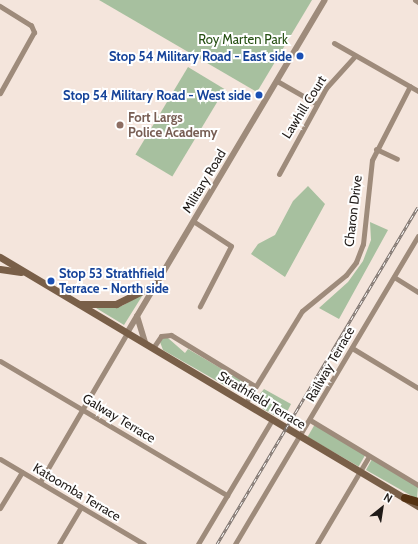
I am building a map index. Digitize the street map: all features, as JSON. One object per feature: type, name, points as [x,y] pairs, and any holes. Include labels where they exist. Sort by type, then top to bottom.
[{"type":"highway","points":[[405,498],[418,502]]},
{"type":"main road","name":"Strathfield Terrace","points":[[0,258],[418,506]]},
{"type":"main road","points":[[0,270],[25,272]]},
{"type":"main road","points":[[77,304],[116,304],[156,284]]},
{"type":"street","name":"Military Road","points":[[127,333],[325,0]]},
{"type":"street","points":[[414,0],[418,2]]},
{"type":"street","points":[[0,6],[31,25],[34,32],[0,93]]},
{"type":"street","points":[[334,43],[418,91]]},
{"type":"street","name":"Lawhill Court","points":[[279,174],[317,104],[355,56]]},
{"type":"street","points":[[278,81],[317,104]]},
{"type":"street","name":"Charon Drive","points":[[245,404],[302,311],[346,276],[358,258],[363,244],[369,170],[376,149],[410,86]]},
{"type":"street","points":[[376,149],[397,159]]},
{"type":"street","points":[[193,221],[232,246],[200,306]]},
{"type":"street","name":"Railway Terrace","points":[[235,544],[418,236]]},
{"type":"street","points":[[394,277],[418,292]]},
{"type":"street","points":[[136,316],[145,344]]},
{"type":"street","points":[[40,482],[127,333]]},
{"type":"street","name":"Strathfield Terrace","points":[[152,348],[161,336],[171,336],[255,386]]},
{"type":"street","points":[[352,348],[418,388]]},
{"type":"street","name":"Galway Terrace","points":[[0,361],[227,495]]},
{"type":"street","points":[[198,544],[272,420]]},
{"type":"street","name":"Strathfield Terrace","points":[[310,420],[418,485]]},
{"type":"street","points":[[317,544],[369,456]]},
{"type":"street","name":"Katoomba Terrace","points":[[0,459],[144,544]]},
{"type":"street","points":[[0,508],[22,472]]},
{"type":"street","points":[[59,544],[81,507]]},
{"type":"green space","name":"Roy Marten Park","points":[[99,0],[312,0],[257,92]]},
{"type":"green space","points":[[188,67],[225,89],[172,177],[135,154]]},
{"type":"green space","points":[[308,186],[325,204],[285,277],[251,254],[258,244],[275,235],[293,201]]},
{"type":"green space","points":[[370,222],[388,230],[339,319],[319,308],[348,282],[363,261],[371,240]]},
{"type":"green space","points":[[144,293],[124,325],[96,308],[122,306]]},
{"type":"green space","points":[[163,338],[168,338],[185,353],[188,349],[222,369],[220,373],[228,378],[231,374],[248,384],[248,392],[238,393],[163,350],[160,342]]},
{"type":"green space","points":[[264,389],[291,404],[283,420],[263,409],[259,395]]},
{"type":"green space","points":[[315,424],[366,454],[359,466],[308,437]]},
{"type":"green space","points":[[372,459],[418,486],[417,499],[366,470]]},
{"type":"railway","points":[[217,544],[418,207]]},
{"type":"place","name":"Stop 54 Military Road - East side","points":[[300,56]]},
{"type":"place","name":"Stop 54 Military Road - West side","points":[[259,95]]},
{"type":"place","name":"Fort Largs Police Academy","points":[[120,125]]},
{"type":"place","name":"Stop 53 Strathfield Terrace - North side","points":[[51,281]]}]
